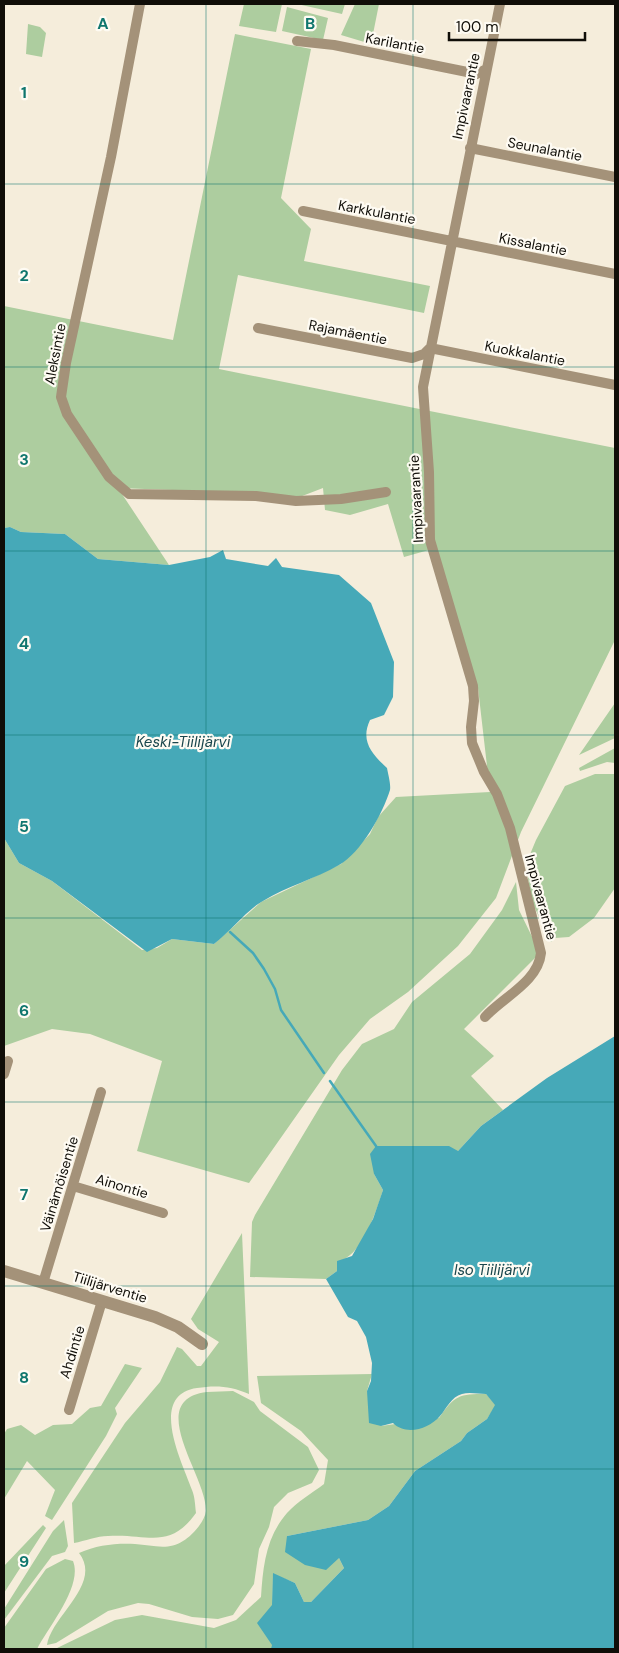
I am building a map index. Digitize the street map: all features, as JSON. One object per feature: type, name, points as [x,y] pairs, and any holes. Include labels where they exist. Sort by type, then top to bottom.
[{"type":"street","name":"Aleksintie","points":[[140,4],[109,165],[66,363],[61,397],[67,414],[108,477],[129,494],[256,496],[296,501],[341,499],[386,492]]},
{"type":"street","name":"Impivaarantie","points":[[485,1017],[533,974],[540,962],[541,953],[510,828],[497,794],[484,772],[472,743],[473,686],[430,540],[429,472],[423,387],[448,241],[470,148],[500,4]]},
{"type":"street","name":"Karilantie","points":[[297,41],[334,45],[478,74],[486,69]]},
{"type":"street","name":"Seunalantie","points":[[470,148],[615,178]]},
{"type":"street","name":"Karkkulantie","points":[[303,211],[448,241]]},
{"type":"street","name":"Kissalantie","points":[[448,241],[615,274]]},
{"type":"street","name":"Rajamäentie","points":[[258,328],[412,358],[424,354],[430,348]]},
{"type":"street","name":"Kuokkalantie","points":[[430,348],[615,385]]},
{"type":"street","points":[[4,1074],[8,1061]]},
{"type":"street","name":"Väinämöisentie","points":[[43,1283],[101,1092]]},
{"type":"street","name":"Ainontie","points":[[73,1186],[163,1213]]},
{"type":"street","name":"Tiilijärventie","points":[[4,1271],[172,1324],[202,1344]]},
{"type":"street","name":"Ahdintie","points":[[69,1410],[102,1301]]},
{"type":"green space","points":[[244,4],[282,4],[276,32],[239,26]]},
{"type":"green space","points":[[297,4],[345,4],[342,14]]},
{"type":"green space","points":[[355,4],[379,4],[371,44],[341,35]]},
{"type":"green space","points":[[287,7],[328,18],[323,40],[282,31]]},
{"type":"green space","points":[[28,24],[40,27],[46,33],[42,57],[26,54]]},
{"type":"green space","points":[[235,34],[311,49],[281,198],[311,229],[304,261],[430,286],[424,313],[238,275],[219,369],[615,448],[615,640],[521,832],[496,898],[458,946],[408,992],[370,1019],[339,1055],[249,1183],[137,1151],[162,1061],[90,1034],[52,1029],[4,1046],[4,838],[19,863],[52,881],[142,950],[157,948],[172,939],[214,944],[261,902],[341,864],[370,834],[378,817],[396,797],[490,792],[478,688],[436,548],[404,557],[388,504],[350,515],[325,510],[323,488],[297,498],[254,493],[118,488],[169,565],[98,559],[65,534],[21,532],[10,527],[4,528],[4,306],[173,340]]},
{"type":"green space","points":[[615,703],[615,738],[579,755]]},
{"type":"green space","points":[[615,748],[615,763],[607,762],[580,771],[579,768]]},
{"type":"green space","points":[[595,774],[615,774],[615,888],[594,918],[569,937],[555,938],[551,942],[531,900],[526,864],[536,840],[565,786]]},
{"type":"green space","points":[[516,882],[519,910],[540,953],[464,1029],[494,1056],[471,1076],[503,1110],[481,1126],[458,1151],[374,1174],[383,1190],[368,1230],[350,1256],[342,1260],[337,1271],[326,1279],[250,1277],[252,1222],[255,1215],[342,1070],[362,1044],[394,1029],[412,1002],[470,954],[502,910]]},
{"type":"green space","points":[[242,1233],[249,1394],[223,1387],[197,1388],[182,1393],[174,1403],[171,1416],[176,1448],[193,1493],[196,1513],[186,1525],[167,1536],[156,1538],[104,1536],[74,1543],[72,1503],[125,1423],[160,1382],[177,1347],[182,1349],[197,1366],[201,1366],[219,1342],[198,1329],[191,1319]]},
{"type":"green space","points":[[125,1364],[142,1368],[115,1408],[117,1414],[106,1436],[52,1520],[45,1516],[55,1490],[27,1461],[4,1499],[4,1434],[7,1429],[21,1425],[35,1435],[53,1425],[72,1424],[90,1408],[101,1406]]},
{"type":"green space","points":[[372,1374],[367,1391],[381,1426],[439,1418],[454,1400],[463,1396],[486,1394],[496,1405],[487,1419],[467,1433],[461,1441],[415,1471],[389,1506],[368,1520],[287,1536],[339,1558],[344,1568],[311,1602],[304,1602],[295,1583],[273,1574],[272,1649],[55,1649],[115,1620],[142,1615],[214,1628],[236,1620],[261,1597],[267,1552],[274,1532],[291,1509],[324,1484],[328,1460],[301,1431],[261,1403],[257,1376]]},
{"type":"green space","points":[[233,1391],[254,1402],[260,1411],[308,1447],[319,1470],[312,1483],[288,1493],[274,1507],[269,1527],[259,1549],[254,1584],[233,1615],[218,1619],[192,1617],[149,1604],[138,1603],[108,1611],[56,1643],[47,1645],[57,1623],[74,1600],[85,1576],[85,1565],[79,1553],[100,1546],[114,1544],[172,1546],[187,1539],[201,1524],[206,1511],[204,1496],[183,1441],[179,1424],[180,1409],[189,1398],[207,1392]]},
{"type":"green space","points":[[64,1520],[68,1546],[65,1552],[52,1556],[4,1620],[4,1609],[53,1531]]},
{"type":"green space","points":[[43,1525],[46,1528],[4,1593],[4,1566]]},
{"type":"green space","points":[[65,1559],[73,1561],[75,1571],[73,1582],[63,1606],[37,1649],[4,1649],[4,1628],[46,1569]]},
{"type":"water","name":"Keski-Tiilijärvi","points":[[10,527],[21,532],[65,534],[98,559],[169,565],[210,557],[223,550],[226,559],[268,566],[276,558],[282,567],[339,575],[371,603],[394,662],[393,697],[384,715],[370,720],[366,734],[372,752],[387,768],[390,790],[377,821],[355,851],[339,865],[282,891],[257,905],[214,944],[172,939],[147,952],[52,881],[19,863],[4,838],[4,528]]},
{"type":"water","name":"Iso Tiilijärvi","points":[[615,1036],[615,1649],[271,1649],[272,1645],[257,1623],[272,1605],[273,1573],[295,1583],[304,1602],[311,1602],[344,1568],[339,1558],[326,1570],[305,1565],[285,1552],[287,1536],[368,1520],[389,1506],[415,1471],[461,1441],[467,1433],[487,1419],[495,1405],[486,1394],[465,1393],[458,1395],[435,1421],[424,1427],[411,1430],[398,1427],[393,1423],[381,1426],[369,1423],[367,1391],[371,1381],[372,1363],[366,1337],[357,1321],[348,1317],[326,1279],[337,1271],[337,1261],[352,1256],[373,1219],[383,1190],[374,1174],[370,1154],[376,1146],[449,1146],[458,1151],[481,1126],[547,1078]]},
{"type":"waterway","points":[[230,932],[253,953],[264,969],[275,989],[281,1010],[324,1073]]},
{"type":"waterway","points":[[330,1081],[376,1146]]}]
